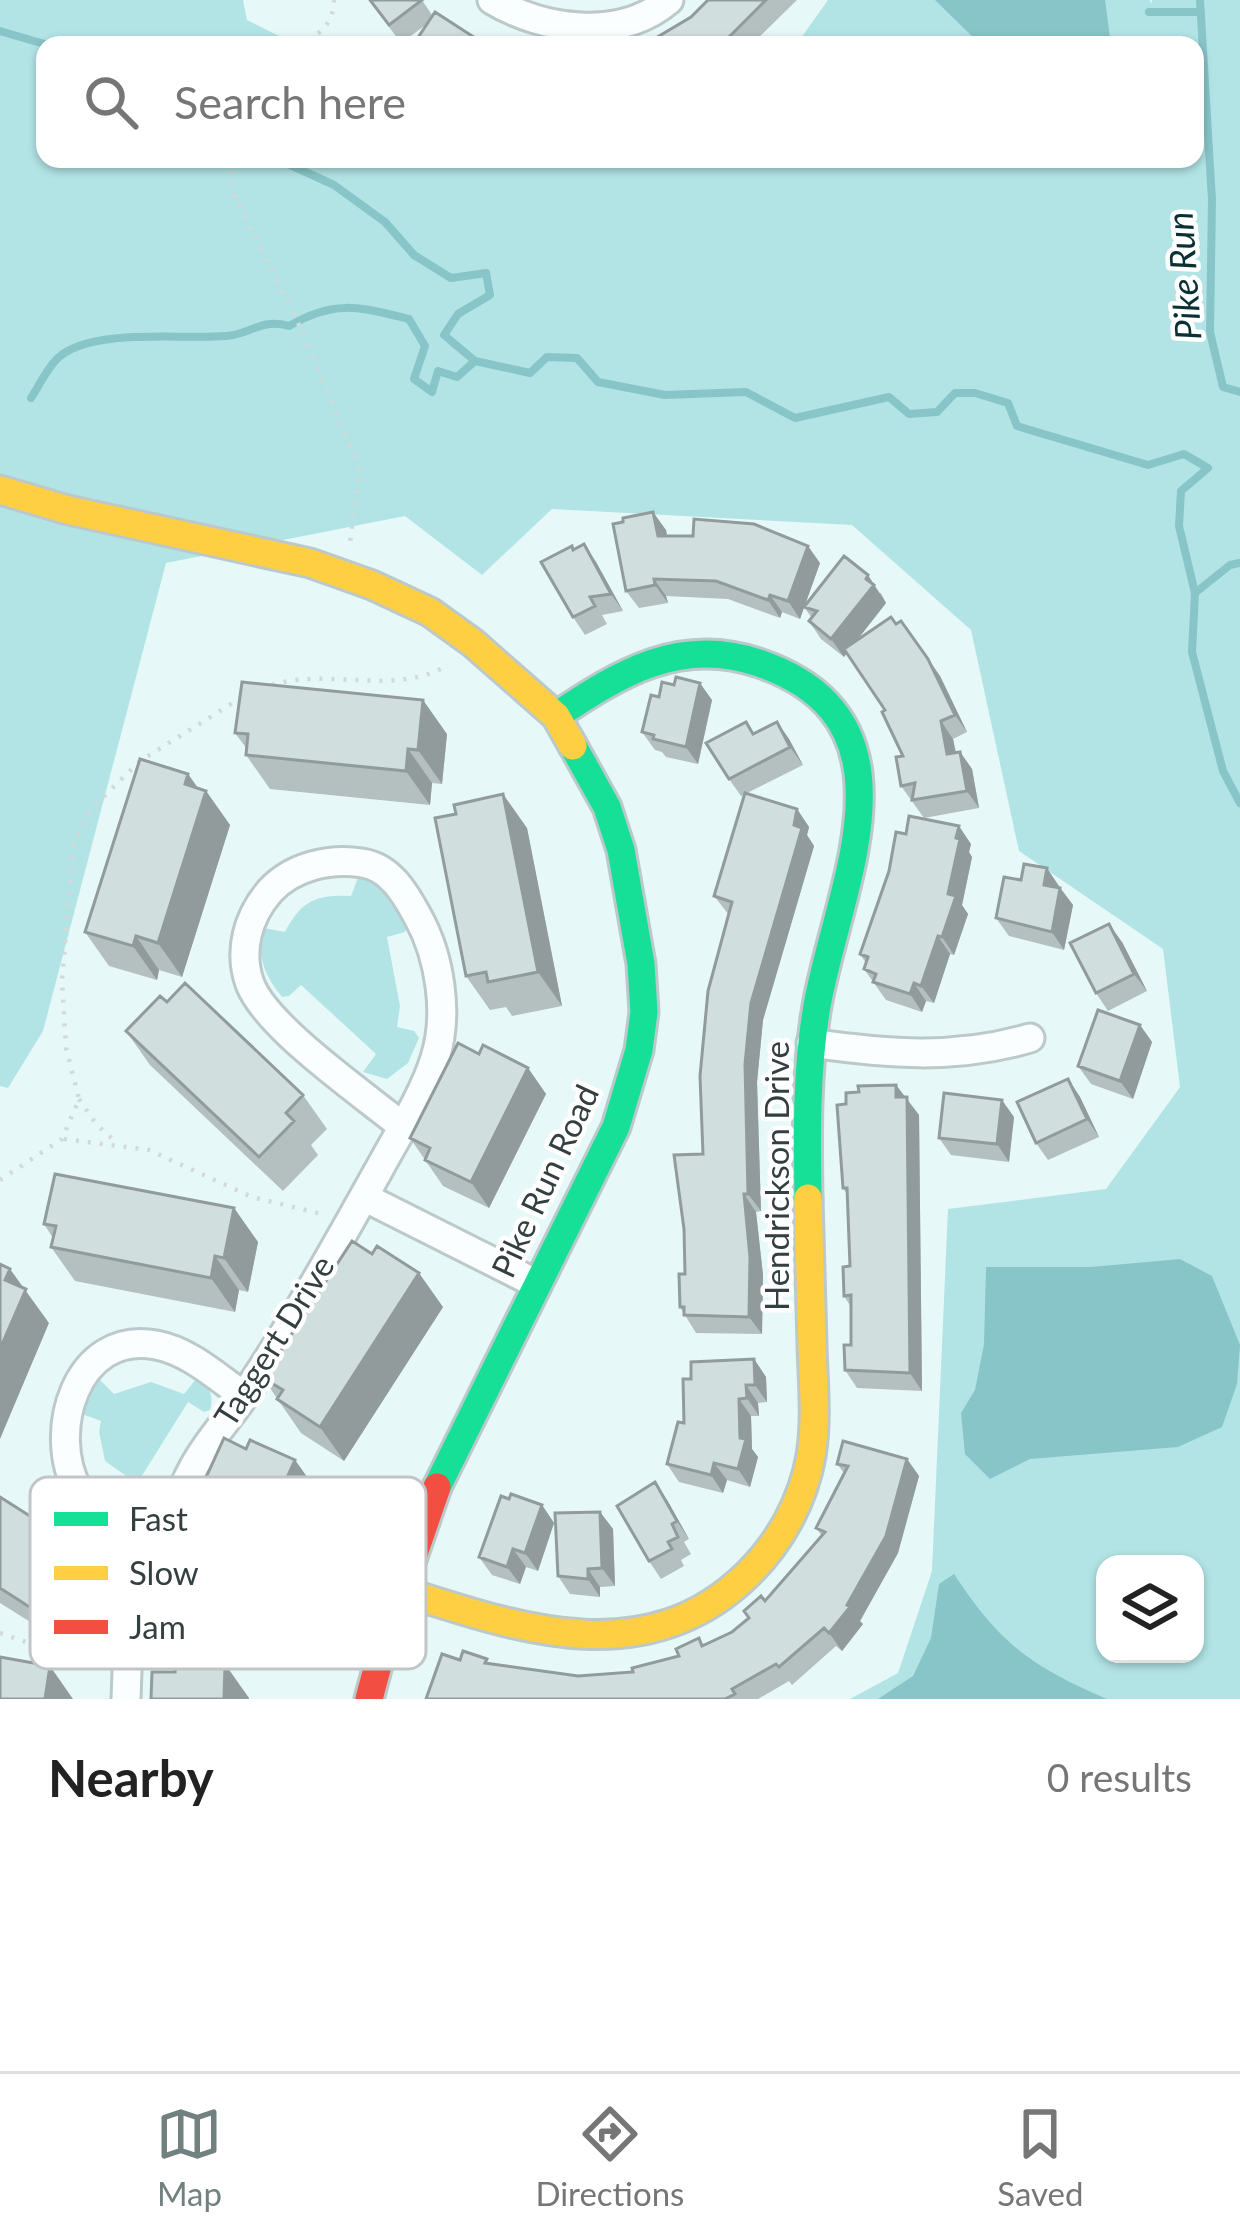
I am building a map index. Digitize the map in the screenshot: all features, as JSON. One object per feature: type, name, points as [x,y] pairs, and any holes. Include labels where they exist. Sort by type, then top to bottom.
[{"type":"street","points":[[491,0],[548,25],[590,28],[628,20],[669,0]]},
{"type":"street","name":"Pike Run Road","points":[[0,490],[68,510],[310,562],[430,612],[556,716],[607,807],[620,850],[641,964],[644,1012],[639,1050],[616,1127],[426,1518]]},
{"type":"street","name":"Hendrickson Drive","points":[[426,1599],[503,1624],[568,1636],[599,1637],[680,1625],[723,1601],[785,1530],[806,1486],[814,1435],[808,1124],[811,1042],[820,987],[858,855],[861,773],[844,728],[815,693],[758,661],[711,652],[651,657],[556,716]]},
{"type":"street","name":"Taggert Drive","points":[[188,1477],[244,1396],[364,1197],[402,1126],[435,1059],[442,992],[422,924],[404,891],[377,865],[341,860],[303,868],[258,904],[244,942],[250,984],[274,1019],[402,1126]]},
{"type":"street","points":[[811,1042],[893,1055],[952,1055],[1030,1037]]},
{"type":"street","points":[[364,1197],[537,1284]]},
{"type":"street","points":[[75,1477],[65,1432],[70,1398],[96,1359],[123,1347],[157,1345],[187,1356],[244,1396]]},
{"type":"street","name":"Taggert Drive","points":[[126,1699],[128,1669]]},
{"type":"street","name":"Pike Run Road","points":[[369,1699],[378,1669]]},
{"type":"path","points":[[314,36],[326,30],[334,0]]},
{"type":"path","points":[[233,168],[232,189],[305,337],[360,470],[350,542]]},
{"type":"path","points":[[269,686],[310,677],[417,680],[462,657]]},
{"type":"path","points":[[118,1144],[79,1099],[65,1048],[62,980],[74,842],[91,809],[140,761],[251,692]]},
{"type":"path","points":[[0,1180],[62,1139],[79,1099]]},
{"type":"path","points":[[62,1139],[149,1150],[252,1197],[333,1217]]},
{"type":"path","points":[[0,1633],[30,1643]]},
{"type":"shaded area","points":[[0,0],[243,0],[247,20],[279,36],[36,36],[36,168],[1204,168],[1204,36],[802,36],[828,0],[1150,0],[1151,4],[1152,0],[1240,0],[1240,1699],[850,1699],[898,1673],[932,1571],[948,1209],[1106,1189],[1180,1087],[1163,949],[1019,851],[971,630],[852,525],[552,509],[482,575],[405,516],[166,563],[43,1031],[8,1088],[0,1086]]},
{"type":"shaded area","points":[[935,0],[1105,0],[1110,36],[972,36]]},
{"type":"shaded area","points":[[359,875],[389,893],[407,923],[405,932],[387,937],[400,1006],[397,1027],[414,1031],[419,1038],[408,1063],[387,1079],[363,1072],[376,1054],[301,985],[282,997],[261,956],[264,928],[285,932],[311,902],[351,896]]},
{"type":"shaded area","points":[[1180,1259],[1212,1276],[1240,1345],[1237,1384],[1222,1427],[1178,1447],[1030,1459],[990,1479],[965,1454],[961,1413],[975,1390],[984,1344],[986,1267],[1091,1267]]},
{"type":"shaded area","points":[[197,1378],[210,1391],[210,1410],[204,1412],[188,1402],[141,1477],[128,1477],[105,1461],[101,1421],[82,1414],[81,1406],[100,1380],[114,1394],[151,1382],[184,1394]]},
{"type":"shaded area","points":[[954,1574],[1019,1650],[1107,1699],[878,1699],[913,1676],[931,1638],[939,1584]]},
{"type":"building","points":[[370,0],[422,0],[389,25]]},
{"type":"building","points":[[708,0],[766,0],[730,36],[659,36],[691,17]]},
{"type":"building","points":[[435,12],[472,36],[419,36]]},
{"type":"building","points":[[653,512],[658,536],[693,536],[694,519],[754,524],[808,546],[788,601],[770,595],[768,600],[716,581],[654,579],[655,585],[626,591],[613,524]]},
{"type":"building","points":[[584,544],[611,594],[590,597],[595,606],[573,617],[541,562]]},
{"type":"building","points":[[844,556],[874,585],[831,639],[809,621],[817,611],[804,607]]},
{"type":"building","points":[[891,617],[896,624],[901,621],[928,659],[955,715],[941,721],[947,754],[960,752],[967,791],[912,800],[915,783],[901,786],[896,757],[903,756],[885,710],[844,649]]},
{"type":"building","points":[[676,677],[700,683],[686,747],[642,732],[651,695],[659,697],[662,682],[674,685]]},
{"type":"building","points":[[242,682],[423,700],[418,750],[408,749],[406,771],[246,755],[248,734],[235,733]]},
{"type":"building","points":[[746,722],[753,734],[777,722],[790,747],[729,779],[706,743]]},
{"type":"building","points":[[140,759],[188,774],[185,784],[206,791],[158,943],[136,936],[133,946],[85,932]]},
{"type":"building","points":[[745,793],[797,809],[794,825],[802,828],[751,1003],[745,1064],[748,1194],[744,1194],[749,1317],[684,1315],[679,1274],[685,1274],[684,1229],[674,1155],[703,1154],[700,1076],[708,991],[732,902],[714,896]]},
{"type":"building","points":[[503,794],[538,972],[488,982],[486,972],[466,976],[435,818],[456,814],[454,805]]},
{"type":"building","points":[[909,816],[959,826],[956,838],[960,839],[948,894],[956,896],[921,986],[914,983],[910,994],[873,982],[876,974],[864,969],[868,957],[860,954],[889,871],[896,832],[906,834]]},
{"type":"building","points":[[1024,864],[1047,868],[1044,885],[1060,888],[1052,932],[996,918],[1004,877],[1021,880]]},
{"type":"building","points":[[1109,924],[1134,974],[1096,993],[1070,943]]},
{"type":"building","points":[[185,983],[303,1095],[286,1113],[294,1121],[259,1157],[126,1031],[160,996],[167,1002]]},
{"type":"building","points":[[1098,1010],[1140,1025],[1120,1081],[1078,1066]]},
{"type":"building","points":[[458,1043],[479,1054],[483,1045],[528,1068],[471,1182],[425,1160],[430,1148],[410,1138]]},
{"type":"building","points":[[1068,1079],[1087,1119],[1036,1143],[1017,1102]]},
{"type":"building","points":[[896,1085],[896,1097],[907,1097],[910,1373],[845,1370],[844,1345],[851,1345],[851,1295],[844,1296],[843,1267],[850,1266],[837,1105],[846,1104],[846,1093],[859,1092],[858,1086]]},
{"type":"building","points":[[944,1093],[1002,1100],[997,1144],[939,1138]]},
{"type":"building","points":[[55,1174],[234,1208],[224,1258],[215,1256],[211,1278],[51,1247],[56,1226],[44,1224]]},
{"type":"building","points":[[352,1241],[372,1254],[377,1246],[419,1273],[320,1427],[277,1399],[283,1390],[263,1378]]},
{"type":"building","points":[[0,1264],[10,1269],[5,1280],[26,1289],[0,1349]]},
{"type":"building","points":[[754,1359],[755,1385],[746,1385],[747,1398],[739,1399],[740,1438],[746,1439],[738,1469],[714,1463],[711,1475],[667,1464],[678,1422],[684,1423],[683,1379],[691,1379],[691,1362]]},
{"type":"building","points":[[224,1438],[246,1449],[250,1440],[295,1460],[287,1477],[206,1477]]},
{"type":"building","points":[[843,1441],[907,1459],[886,1536],[850,1607],[829,1633],[824,1628],[779,1667],[776,1664],[732,1689],[735,1694],[725,1699],[426,1699],[442,1654],[460,1660],[463,1651],[487,1659],[485,1663],[578,1676],[633,1672],[632,1668],[679,1656],[676,1649],[699,1638],[702,1646],[732,1632],[749,1618],[744,1611],[761,1596],[765,1601],[825,1532],[816,1528],[848,1466],[837,1464]]},
{"type":"building","points":[[655,1482],[677,1521],[672,1524],[678,1537],[668,1542],[672,1549],[649,1561],[617,1506]]},
{"type":"building","points":[[511,1494],[542,1505],[525,1553],[513,1549],[507,1567],[479,1557],[501,1496],[509,1499]]},
{"type":"building","points":[[0,1497],[30,1516],[30,1607],[0,1588]]},
{"type":"building","points":[[600,1512],[602,1568],[588,1569],[588,1579],[558,1576],[555,1513]]},
{"type":"building","points":[[0,1657],[30,1662],[30,1669],[50,1669],[45,1699],[0,1699]]},
{"type":"building","points":[[225,1669],[224,1699],[151,1699],[152,1672]]},
{"type":"waterway","name":"Pike Run","points":[[1200,0],[1202,36]]},
{"type":"waterway","points":[[1149,12],[1201,12]]},
{"type":"waterway","points":[[0,31],[36,42]]},
{"type":"waterway","name":"Pike Run","points":[[1204,67],[1212,200],[1210,332],[1223,387],[1240,392]]},
{"type":"waterway","points":[[297,168],[334,185],[385,222],[414,255],[451,278],[486,273],[490,295],[458,314],[444,335],[475,361],[530,373],[547,357],[577,358],[598,382],[665,395],[746,392],[795,418],[889,397],[909,414],[937,412],[955,393],[975,393],[1008,403],[1017,426],[1148,465],[1184,454],[1208,468],[1181,491],[1179,526],[1195,593]]},
{"type":"waterway","points":[[31,398],[58,358],[92,342],[235,335],[264,325],[289,326],[334,309],[362,309],[409,319],[425,346],[414,379],[432,392],[438,371],[457,377],[475,361]]},
{"type":"waterway","name":"Pike Run","points":[[1240,563],[1230,565],[1195,593],[1192,652],[1223,771],[1240,803]]},
{"type":"traffic: fast","points":[[556,716],[628,673],[652,663],[703,654],[759,663],[811,689],[842,724],[857,765],[859,811],[813,1030],[808,1198]]},
{"type":"traffic: fast","points":[[437,1487],[616,1127],[639,1050],[644,1012],[641,964],[621,850],[607,807],[573,746]]},
{"type":"traffic: slow","points":[[0,490],[68,510],[310,563],[372,585],[430,612],[473,643],[556,716],[573,746]]},
{"type":"traffic: slow","points":[[426,1598],[536,1628],[625,1633],[667,1624],[708,1605],[747,1575],[788,1520],[811,1456],[814,1400],[808,1198]]},
{"type":"traffic: jam","points":[[426,1519],[437,1487]]},
{"type":"traffic: jam","points":[[369,1699],[377,1669]]}]
